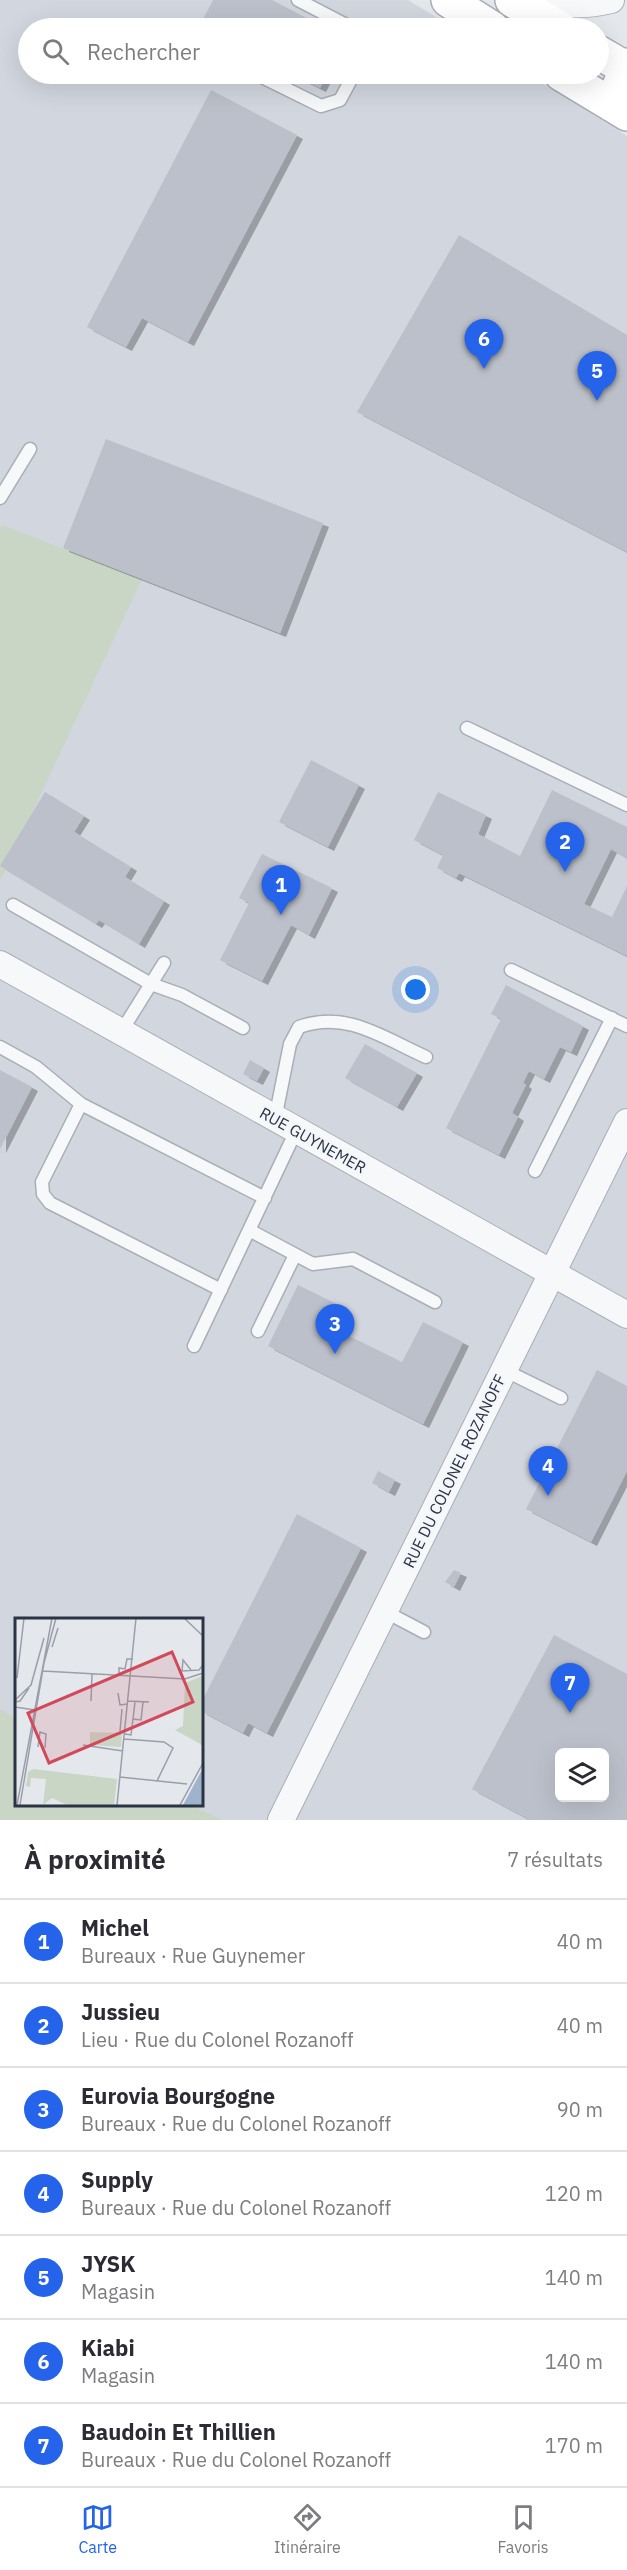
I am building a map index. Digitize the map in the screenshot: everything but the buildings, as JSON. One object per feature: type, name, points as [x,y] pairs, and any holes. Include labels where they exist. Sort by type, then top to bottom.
[{"type":"street","points":[[448,0],[476,18]]},
{"type":"street","points":[[512,0],[543,18]]},
{"type":"street","points":[[528,0],[560,6],[590,5],[610,0]]},
{"type":"street","name":"RUE GUYNEMER","points":[[0,964],[627,1315]]},
{"type":"street","name":"RUE DU COLONEL ROZANOFF","points":[[281,1820],[504,1370],[553,1274],[621,1151],[627,1122]]},
{"type":"lane","points":[[298,0],[333,18]]},
{"type":"lane","points":[[276,84],[321,106],[340,100],[349,84]]},
{"type":"lane","points":[[0,498],[30,449]]},
{"type":"lane","points":[[467,728],[627,805]]},
{"type":"lane","points":[[13,904],[151,984],[182,995],[243,1028]]},
{"type":"lane","points":[[121,1032],[164,963]]},
{"type":"lane","points":[[511,970],[627,1026]]},
{"type":"lane","points":[[536,1171],[612,1018]]},
{"type":"lane","points":[[194,1347],[265,1198],[286,1125],[290,1044],[299,1027],[318,1020],[346,1021],[426,1057]]},
{"type":"lane","points":[[0,1047],[36,1067],[81,1104],[265,1198]]},
{"type":"lane","points":[[81,1104],[42,1182],[43,1194],[50,1203],[221,1290]]},
{"type":"lane","points":[[249,1230],[313,1264],[353,1259],[435,1302]]},
{"type":"lane","points":[[258,1331],[295,1255]]},
{"type":"lane","points":[[504,1370],[561,1398]]},
{"type":"lane","points":[[384,1611],[424,1632]]},
{"type":"shaded area","points":[[0,0],[408,0],[438,18],[18,18],[18,84],[543,84],[627,136],[627,1820],[192,1820],[163,1805],[202,1805],[202,1618],[15,1618],[15,1725],[0,1717]]},
{"type":"green space","points":[[2,525],[142,579],[0,881],[0,528]]},
{"type":"green space","points":[[0,1709],[15,1717],[15,1805],[191,1805],[222,1820],[0,1820]]},
{"type":"place","name":"Kiabi","points":[[484,369]]},
{"type":"place","name":"JYSK","points":[[597,401]]},
{"type":"place","name":"Jussieu","points":[[565,872]]},
{"type":"place","name":"Michel","points":[[281,915]]},
{"type":"place","name":"Eurovia Bourgogne","points":[[335,1354]]},
{"type":"place","name":"Supply","points":[[548,1496]]},
{"type":"place","name":"Baudoin Et Thillien","points":[[570,1713]]}]
